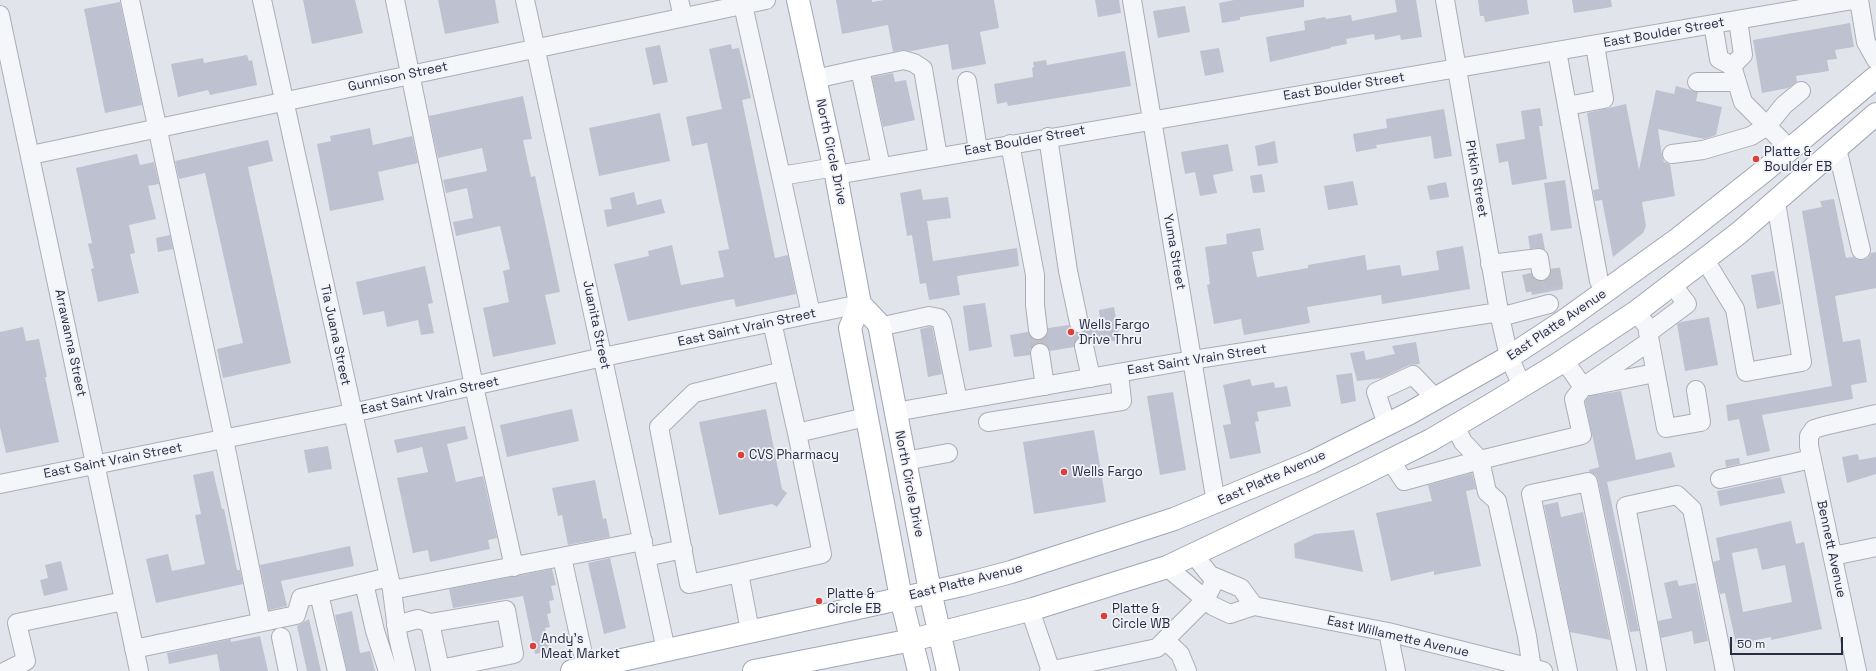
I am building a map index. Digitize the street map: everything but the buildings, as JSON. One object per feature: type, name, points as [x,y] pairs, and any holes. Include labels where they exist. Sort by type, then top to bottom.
[{"type":"main road","name":"North Circle Drive","points":[[798,0],[835,171],[860,304],[879,324],[880,327],[930,591],[941,632],[948,671]]},
{"type":"main road","name":"East Platte Avenue","points":[[579,669],[901,598],[1011,572],[1145,530],[1216,503],[1312,462],[1436,399],[1509,357],[1608,291],[1678,240],[1876,77]]},
{"type":"main road","points":[[764,670],[820,665],[941,632],[1030,610],[1167,567],[1390,460],[1455,426],[1522,386],[1636,312],[1705,260],[1776,202],[1876,114]]},
{"type":"main road","points":[[860,304],[850,328],[901,598],[918,671]]},
{"type":"street","points":[[130,0],[224,439],[260,622]]},
{"type":"street","name":"Tia Juana Street","points":[[262,0],[390,584],[397,631],[406,671]]},
{"type":"street","points":[[395,0],[474,386],[514,567]]},
{"type":"street","name":"Juanita Street","points":[[525,0],[666,650]]},
{"type":"street","name":"Yuma Street","points":[[1132,0],[1216,503]]},
{"type":"street","name":"Pitkin Street","points":[[1445,0],[1499,314],[1509,357],[1522,386]]},
{"type":"street","name":"East Boulder Street","points":[[781,176],[881,167],[1151,119],[1456,69],[1853,0]]},
{"type":"street","points":[[1859,0],[1866,42],[1876,60]]},
{"type":"street","points":[[752,2],[781,176],[811,314]]},
{"type":"street","name":"Gunnison Street","points":[[30,155],[536,48],[681,9],[752,2]]},
{"type":"street","name":"Arrawanna Street","points":[[0,15],[139,671]]},
{"type":"street","points":[[1735,74],[1744,55],[1738,20]]},
{"type":"street","points":[[1713,24],[1719,59],[1735,74],[1743,102],[1789,150]]},
{"type":"street","points":[[1567,106],[1604,99],[1595,45]]},
{"type":"street","points":[[1556,51],[1599,281],[1608,291]]},
{"type":"street","points":[[815,79],[904,60],[914,63],[923,69],[938,156]]},
{"type":"street","points":[[860,69],[881,167]]},
{"type":"street","points":[[1697,82],[1735,74]]},
{"type":"street","points":[[967,81],[978,150]]},
{"type":"street","points":[[1672,154],[1704,150],[1751,136],[1767,126],[1784,105],[1801,91]]},
{"type":"street","points":[[1048,137],[1068,271],[1079,323]]},
{"type":"street","points":[[1010,144],[1035,274],[1035,305],[1038,330]]},
{"type":"street","points":[[1837,148],[1861,250]]},
{"type":"street","points":[[1705,260],[1735,310],[1746,372],[1802,362],[1776,202]]},
{"type":"street","points":[[1490,264],[1539,258],[1541,269]]},
{"type":"street","points":[[1390,460],[1404,481],[1480,460],[1582,435],[1574,399],[1584,387],[1649,337],[1687,304],[1672,284]]},
{"type":"street","name":"East Saint Vrain Street","points":[[895,412],[1192,360],[1499,314],[1547,297],[1564,321]]},
{"type":"street","name":"East Saint Vrain Street","points":[[0,484],[352,413],[603,357],[860,304]]},
{"type":"street","points":[[1636,312],[1647,326],[1666,428],[1701,422],[1696,390]]},
{"type":"street","points":[[880,327],[929,316],[940,318],[958,401]]},
{"type":"street","points":[[772,322],[797,433],[822,554],[689,584],[659,427],[694,393],[783,371]]},
{"type":"street","points":[[1084,346],[1091,378]]},
{"type":"street","points":[[1040,353],[1045,386]]},
{"type":"street","points":[[1564,360],[1584,387]]},
{"type":"street","points":[[988,422],[1122,401],[1119,373]]},
{"type":"street","points":[[1584,387],[1655,373]]},
{"type":"street","points":[[1387,425],[1376,392],[1413,375],[1436,399]]},
{"type":"street","name":"Bennett Avenue","points":[[1857,671],[1812,459],[1809,436],[1814,429],[1876,414]]},
{"type":"street","points":[[797,433],[866,417]]},
{"type":"street","points":[[1455,426],[1463,442],[1480,460],[1487,492],[1497,501],[1527,636],[1531,669]]},
{"type":"street","points":[[905,461],[948,453]]},
{"type":"street","points":[[1720,478],[1812,459]]},
{"type":"street","points":[[1568,671],[1531,494],[1588,482],[1627,671]]},
{"type":"street","points":[[1657,671],[1626,506],[1677,494],[1692,509],[1725,671]]},
{"type":"street","points":[[1833,556],[1876,547]]},
{"type":"street","points":[[134,649],[296,615],[301,598],[364,583],[390,584],[514,567],[562,557],[644,549],[683,549]]},
{"type":"street","points":[[1194,554],[1206,571],[1216,578],[1241,588],[1254,606]]},
{"type":"street","points":[[562,557],[579,669]]},
{"type":"street","name":"East Willamette Avenue","points":[[1167,567],[1213,606],[1230,614],[1254,606],[1388,632],[1531,669]]},
{"type":"street","points":[[740,573],[750,631]]},
{"type":"street","points":[[1030,610],[1050,671],[1157,648],[1205,600],[1216,578]]},
{"type":"street","points":[[364,583],[375,631],[388,671]]},
{"type":"street","points":[[319,594],[337,671]]},
{"type":"street","points":[[6,671],[26,660],[17,623],[124,601]]},
{"type":"street","points":[[379,641],[418,619],[430,623],[506,610],[514,654],[440,669],[430,623]]},
{"type":"street","points":[[1388,632],[1396,671]]},
{"type":"street","points":[[281,637],[288,671]]},
{"type":"street","points":[[1165,640],[1180,654],[1186,664],[1187,671]]},
{"type":"tunnel","points":[[1551,269],[1555,291]]},
{"type":"tunnel","points":[[1531,273],[1536,295]]},
{"type":"tunnel","points":[[1079,323],[1084,346]]},
{"type":"tunnel","points":[[1038,330],[1040,353]]},
{"type":"place","name":"Platte & Boulder EB","points":[[1756,159]]},
{"type":"place","name":"Wells Fargo Drive Thru","points":[[1071,332]]},
{"type":"place","name":"CVS Pharmacy","points":[[741,455]]},
{"type":"place","name":"Wells Fargo","points":[[1064,472]]},
{"type":"place","name":"Platte & Circle EB","points":[[819,601]]},
{"type":"place","name":"Platte & Circle WB","points":[[1104,616]]},
{"type":"place","name":"Andy's Meat Market","points":[[533,646]]}]
